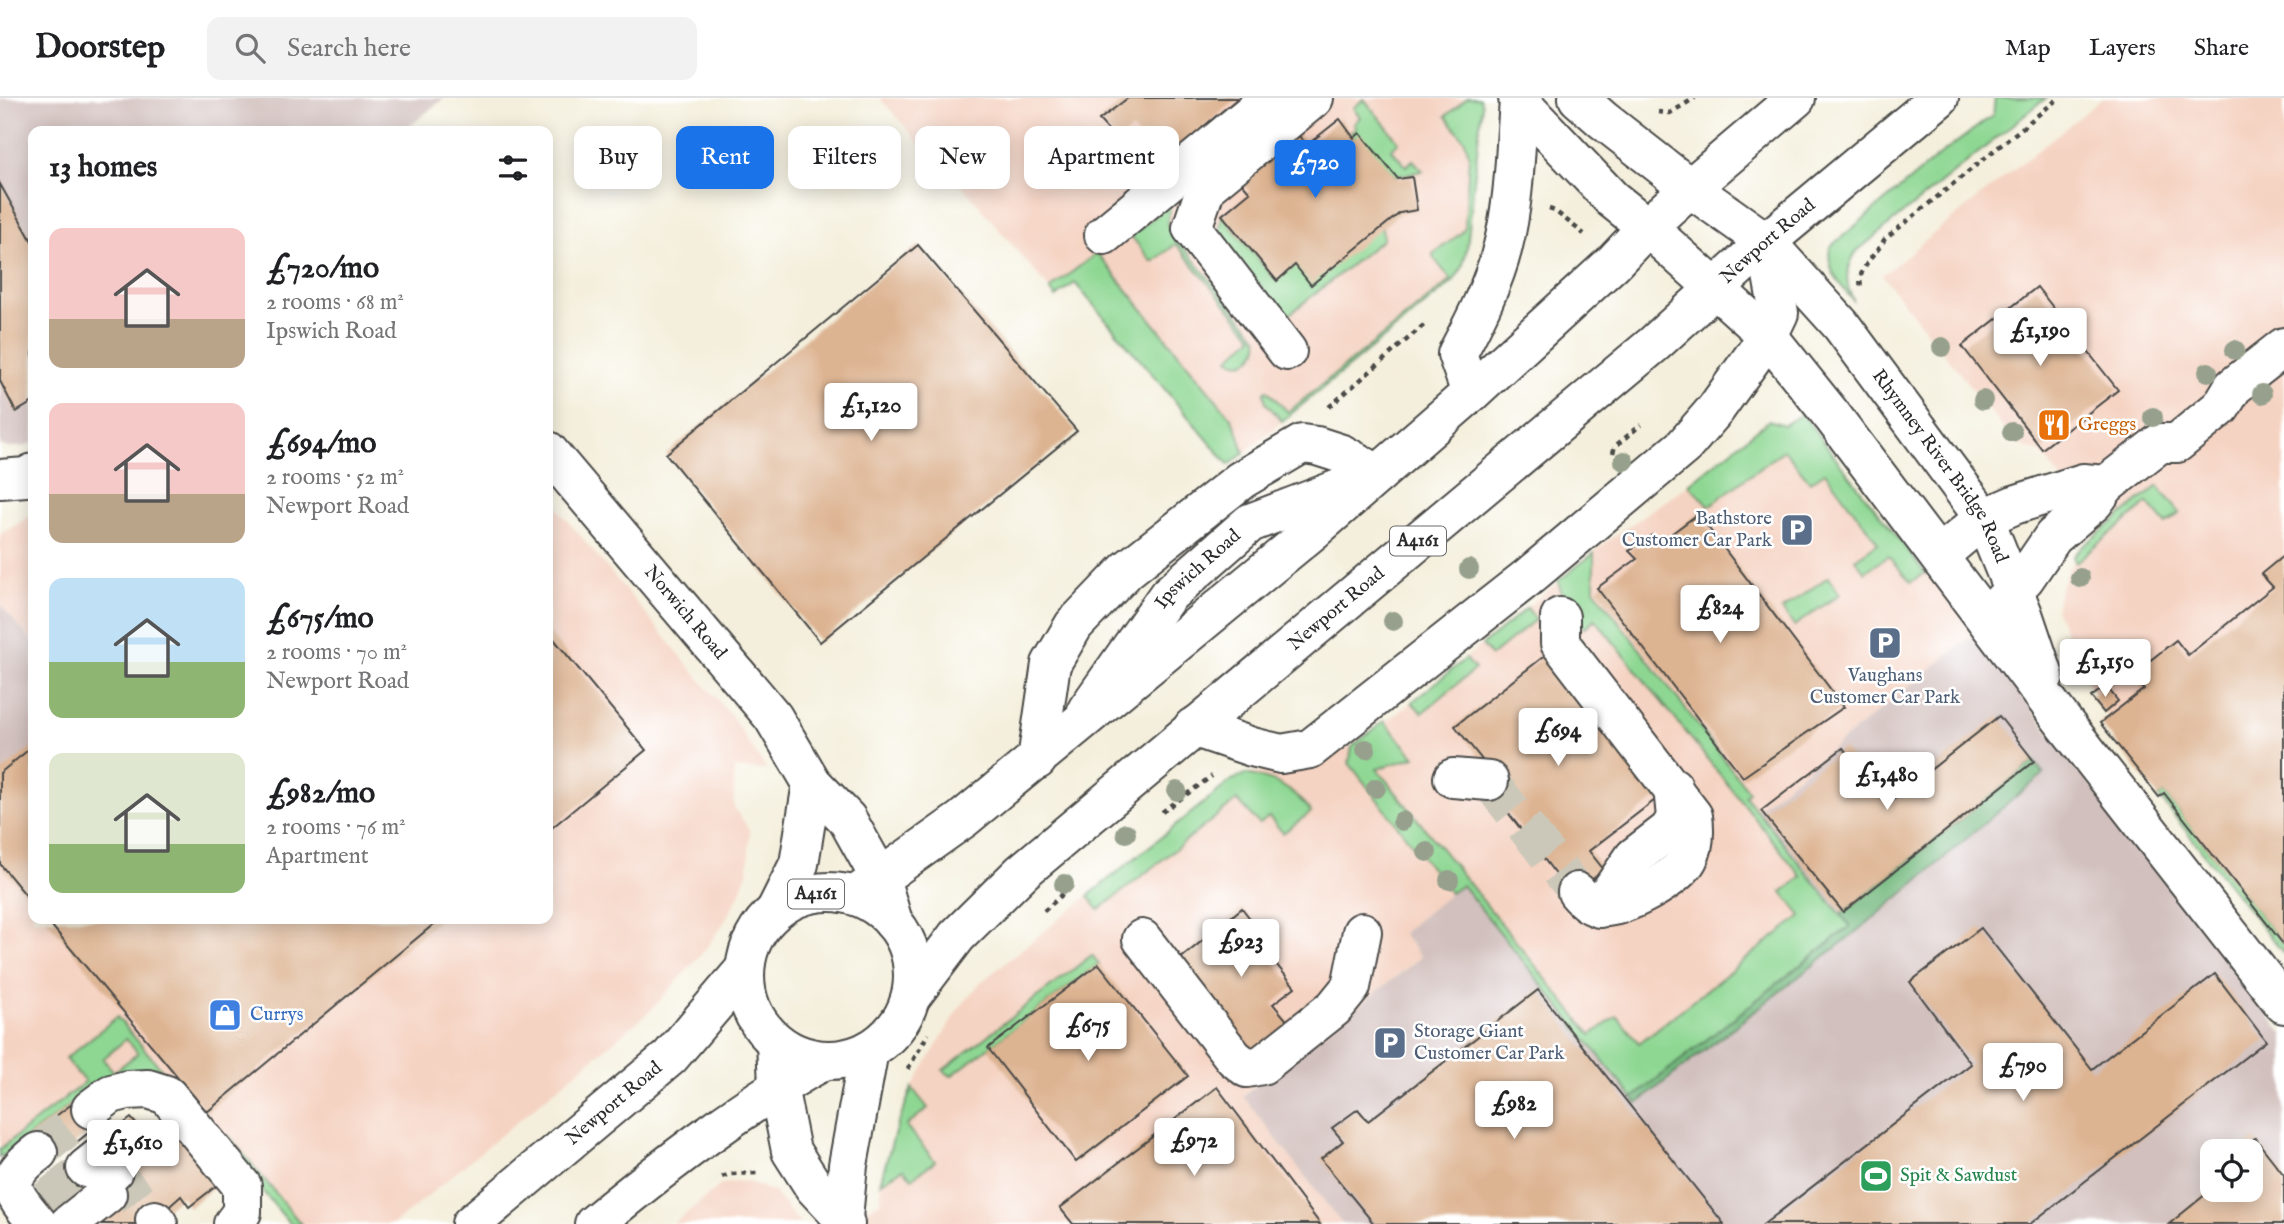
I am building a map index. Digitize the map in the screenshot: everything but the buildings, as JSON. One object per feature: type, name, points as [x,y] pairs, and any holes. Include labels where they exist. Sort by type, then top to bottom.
[{"type":"street","points":[[1104,235],[1270,98]]},
{"type":"street","points":[[1287,351],[1192,228],[1206,187],[1314,98]]},
{"type":"street","points":[[1578,98],[1690,188]]},
{"type":"street","points":[[868,887],[964,819],[1037,760],[1378,474],[1613,263],[1690,188],[1796,98]]},
{"type":"street","name":"Newport Road","points":[[910,998],[957,936],[1022,872],[1654,344],[1766,243],[1939,98]]},
{"type":"street","points":[[1518,100],[1612,199],[1647,227]]},
{"type":"street","points":[[1471,393],[1457,354],[1476,316],[1503,249],[1511,201],[1518,100]]},
{"type":"street","name":"Rhymney River Bridge Road","points":[[1690,188],[1766,243],[1841,325],[1984,518],[2063,720]]},
{"type":"street","name":"Rhymney River Bridge Road","points":[[1647,227],[1768,336],[1828,410],[2063,720],[2284,1004]]},
{"type":"street","points":[[1193,727],[1281,754],[1310,749],[1527,578],[1684,446],[1715,410],[1768,336],[1779,313],[1766,243]]},
{"type":"street","points":[[1985,617],[2014,592],[2053,537],[2094,502],[2106,485],[2160,443],[2177,443],[2221,407],[2233,387],[2279,351]]},
{"type":"street","points":[[1037,760],[1051,663],[1074,625],[1127,570],[1241,480],[1302,444],[1342,454],[1378,474]]},
{"type":"street","name":"Norwich Road","points":[[553,457],[773,717],[812,783],[847,819],[868,887]]},
{"type":"street","points":[[0,479],[28,476]]},
{"type":"street","points":[[1940,555],[1984,518],[2014,505],[2083,483],[2106,485]]},
{"type":"street","points":[[1560,617],[1560,643],[1693,816],[1695,834],[1687,861],[1649,893],[1622,903],[1588,900]]},
{"type":"street","points":[[776,910],[799,864],[812,783]]},
{"type":"street","name":"A4161","points":[[868,887],[879,908],[893,922],[904,939],[911,958],[913,978],[910,998],[899,1022],[881,1042],[869,1050],[842,1059],[825,1060],[799,1055],[776,1042],[760,1025],[749,1003],[744,970],[748,953],[758,930],[776,910],[796,898],[868,887]]},
{"type":"street","points":[[1142,939],[1234,1058],[1247,1068],[1262,1065],[1334,1008],[1351,987],[1362,932]]},
{"type":"street","name":"Newport Road","points":[[471,1224],[670,1057],[744,970]]},
{"type":"street","points":[[776,1042],[778,1086],[791,1151],[814,1187],[844,1221]]},
{"type":"street","points":[[844,1221],[848,1165],[869,1050]]},
{"type":"street","name":"A4161","points":[[594,1224],[682,1152],[778,1086],[825,1060]]},
{"type":"street","points":[[91,1109],[111,1094],[127,1090],[148,1089],[167,1095],[242,1186],[242,1212],[233,1224]]},
{"type":"street","points":[[38,1152],[20,1165],[13,1178],[40,1212],[102,1172]]},
{"type":"path","points":[[1656,112],[1670,113],[1695,98]]},
{"type":"path","points":[[1864,296],[1859,280],[1865,265],[1877,254],[1884,240],[2059,98]]},
{"type":"path","points":[[1546,208],[1555,211],[1588,237]]},
{"type":"path","points":[[1326,410],[1433,318]]},
{"type":"path","points":[[1160,813],[1198,783],[1218,772]]},
{"type":"path","points":[[1037,918],[1067,891]]},
{"type":"path","points":[[906,1074],[930,1031]]},
{"type":"path","points":[[720,1178],[730,1174],[762,1173]]},
{"type":"shaded area","points":[[0,98],[444,98],[410,126],[28,126],[28,444],[8,448],[0,445]]},
{"type":"shaded area","points":[[880,98],[1480,98],[1465,259],[1453,282],[1229,465],[1075,283],[1056,297],[965,189],[1010,189],[1010,126],[915,126],[915,138]]},
{"type":"shaded area","points":[[2103,98],[2284,98],[2284,954],[2100,723],[2108,716],[2091,697],[2094,695],[2056,611],[2060,588],[2073,556],[2100,530],[2041,453],[2015,443],[1882,275]]},
{"type":"shaded area","points":[[1802,414],[1974,634],[1756,810],[1850,926],[1633,1098],[1462,885],[1402,933],[1421,957],[1243,1095],[1342,1224],[841,1224],[882,1201],[880,1183],[912,1088],[957,1011],[980,983],[1232,780],[1246,774],[1281,770],[1342,747],[1353,747],[1412,702],[1609,540],[1689,484],[1769,420],[1784,425]]},
{"type":"shaded area","points":[[553,503],[730,715],[767,770],[734,768],[734,807],[750,831],[748,870],[738,897],[722,926],[700,956],[650,1011],[394,1224],[290,1224],[170,1079],[139,1052],[0,1158],[0,773],[28,750],[28,924],[553,924]]},
{"type":"shaded area","points":[[28,518],[28,637],[0,604],[0,534]]},
{"type":"shaded area","points":[[0,604],[28,637],[28,750],[0,773]]},
{"type":"shaded area","points":[[1974,634],[2284,1035],[2284,1224],[1342,1224],[1243,1096],[1421,957],[1402,933],[1462,884],[1634,1097],[1850,926],[1756,810]]},
{"type":"shaded area","points":[[746,1181],[774,1192],[800,1224],[673,1224],[722,1184]]},
{"type":"green space","points":[[1467,98],[1480,98],[1482,105],[1467,248],[1462,268],[1453,282],[1282,421],[1266,403],[1264,393],[1267,390],[1288,412],[1451,280],[1433,254],[1460,234],[1465,227],[1469,155],[1465,141],[1446,116]]},
{"type":"green space","points":[[1995,98],[2046,98],[1857,251],[1847,276],[1854,302],[1832,270],[1830,247],[1940,155],[1993,115]]},
{"type":"green space","points":[[1364,99],[1399,142],[1391,149],[1406,166],[1413,160],[1423,171],[1396,176],[1354,138],[1350,133],[1356,128],[1354,124],[1360,117],[1353,108]]},
{"type":"green space","points":[[1171,203],[1167,223],[1171,232],[1258,338],[1257,350],[1246,362],[1235,362],[1229,358],[1253,337],[1176,244],[1151,261],[1131,236]]},
{"type":"green space","points":[[1222,215],[1276,281],[1295,265],[1382,227],[1383,239],[1286,317],[1219,235]]},
{"type":"green space","points":[[1097,253],[1232,419],[1244,453],[1229,465],[1075,283],[1056,297],[1050,289]]},
{"type":"green space","points":[[1802,414],[1925,573],[1911,582],[1888,556],[1865,572],[1855,559],[1878,543],[1825,472],[1810,482],[1784,450],[1709,506],[1689,484],[1769,420],[1784,425]]},
{"type":"green space","points":[[2158,486],[2180,513],[2166,524],[2148,503],[2076,562],[2073,556],[2082,547]]},
{"type":"green space","points":[[1594,553],[1594,589],[1749,792],[1745,796],[1850,926],[1633,1098],[1462,885],[1450,893],[1349,763],[1352,747],[1384,721],[1415,757],[1377,769],[1591,1035],[1617,1016],[1639,1043],[1801,916],[1782,892],[1802,877],[1595,619],[1584,628],[1565,603],[1558,581]]},
{"type":"green space","points":[[1828,577],[1840,594],[1794,626],[1782,610]]},
{"type":"green space","points":[[1527,608],[1536,619],[1491,656],[1482,645]]},
{"type":"green space","points":[[1465,659],[1475,669],[1422,713],[1412,702]]},
{"type":"green space","points":[[2034,761],[2044,774],[1877,915],[1637,1104],[1633,1098],[1850,926],[1841,914]]},
{"type":"green space","points":[[1246,774],[1282,786],[1297,796],[1311,812],[1283,833],[1269,817],[1259,824],[1237,800],[1099,910],[1088,896],[1232,780]]},
{"type":"green space","points":[[2164,793],[2284,945],[2284,954],[2159,797]]},
{"type":"green space","points":[[1092,955],[1099,964],[951,1076],[943,1070]]},
{"type":"green space","points":[[117,1017],[170,1079],[121,1080],[114,1072],[0,1158],[0,1149],[85,1082],[65,1059]],"holes":[[[126,1039],[138,1053],[114,1072],[103,1059]]]},
{"type":"green space","points":[[912,1088],[928,1108],[906,1126],[935,1161],[912,1178],[903,1169],[880,1183],[895,1132]]},
{"type":"green space","points":[[228,1135],[301,1224],[290,1224],[221,1141]]},
{"type":"tunnel","points":[[1489,781],[1577,892]]},
{"type":"tunnel","points":[[38,1152],[91,1109]]},
{"type":"tunnel","points":[[46,1200],[86,1168]]},
{"type":"tunnel","points":[[113,1171],[155,1220]]},
{"type":"place","name":"Greggs","points":[[2054,425]]},
{"type":"place","name":"Bathstore Customer Car Park","points":[[1797,530]]},
{"type":"place","name":"Vaughans Customer Car Park","points":[[1885,643]]},
{"type":"place","name":"Currys","points":[[225,1015]]},
{"type":"place","name":"Storage Giant Customer Car Park","points":[[1390,1043]]},
{"type":"place","name":"Spit & Sawdust","points":[[1876,1176]]}]
